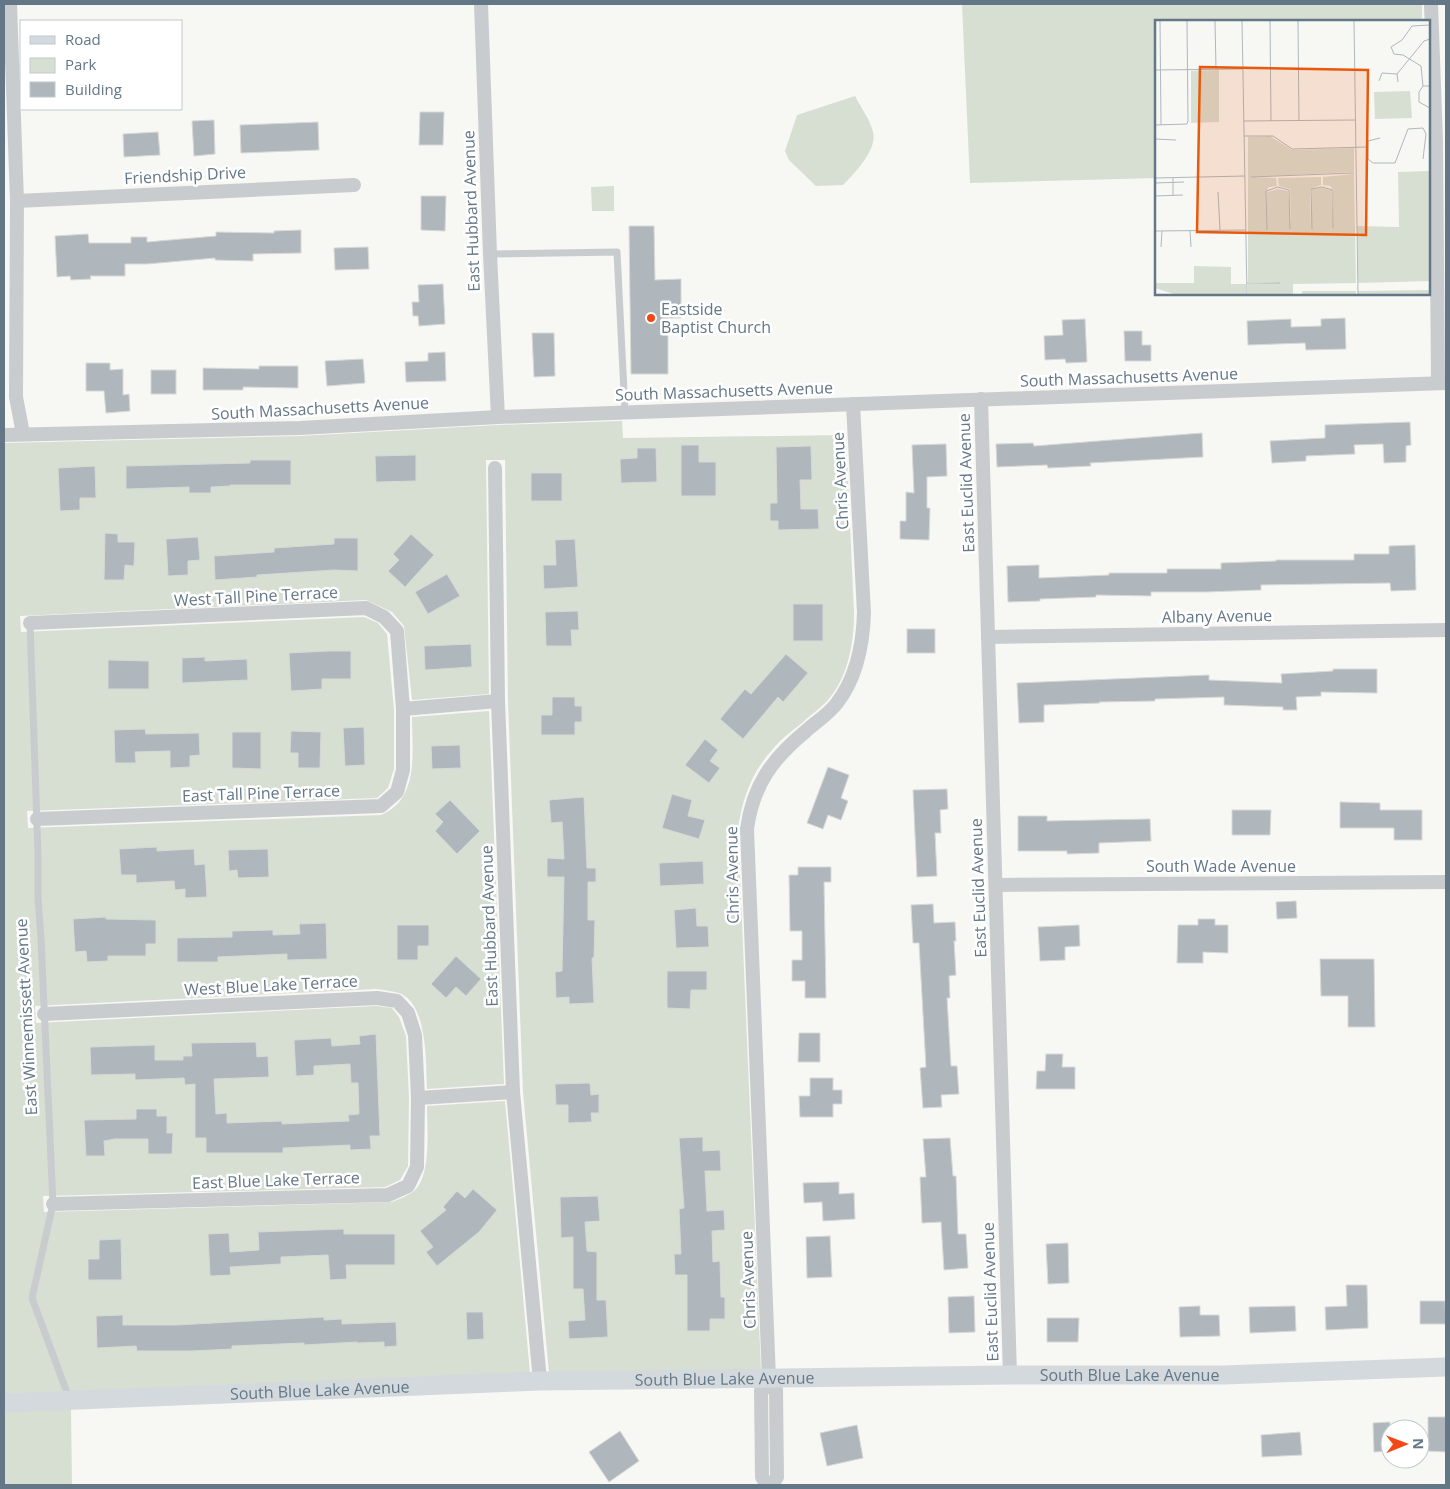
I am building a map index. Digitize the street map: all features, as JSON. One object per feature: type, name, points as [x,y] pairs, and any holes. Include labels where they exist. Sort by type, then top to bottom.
[{"type":"main road","name":"South Blue Lake Avenue","points":[[4,1403],[540,1381],[770,1381],[1010,1375],[1224,1375],[1446,1367]]},
{"type":"street","points":[[10,4],[17,201],[16,397],[23,434]]},
{"type":"street","name":"East Hubbard Avenue","points":[[481,4],[498,416]]},
{"type":"street","points":[[1431,4],[1441,141],[1442,383]]},
{"type":"street","name":"Friendship Drive","points":[[17,201],[354,185]]},
{"type":"street","name":"South Massachusetts Avenue","points":[[4,435],[300,428],[498,416],[1442,383]]},
{"type":"street","name":"East Euclid Avenue","points":[[981,399],[1010,1375]]},
{"type":"street","name":"Chris Avenue","points":[[772,1485],[777,1477],[776,1390],[770,1381],[747,829],[750,809],[767,770],[780,754],[836,705],[850,682],[860,654],[864,613],[853,404]]},
{"type":"street","name":"East Hubbard Avenue","points":[[495,468],[498,701],[513,1092],[540,1381]]},
{"type":"street","name":"West Tall Pine Terrace","points":[[30,623],[366,608],[384,617],[396,631],[403,709]]},
{"type":"street","name":"Albany Avenue","points":[[988,637],[1446,630]]},
{"type":"street","points":[[403,709],[498,701]]},
{"type":"street","name":"East Tall Pine Terrace","points":[[37,819],[381,806],[397,792],[403,770],[403,709]]},
{"type":"street","name":"South Wade Avenue","points":[[996,886],[1446,882]]},
{"type":"street","name":"West Blue Lake Terrace","points":[[44,1014],[377,998],[397,1001],[408,1013],[415,1035],[418,1098]]},
{"type":"street","points":[[418,1098],[513,1092]]},
{"type":"street","name":"East Blue Lake Terrace","points":[[52,1204],[388,1195],[408,1186],[417,1168],[418,1098]]},
{"type":"street","name":"Chris Avenue","points":[[767,1485],[762,1477],[761,1391],[770,1381]]},
{"type":"lane","points":[[490,254],[617,252],[625,412]]},
{"type":"lane","name":"East Winnemissett Avenue","points":[[30,623],[38,898],[52,1204],[32,1298],[70,1400]]},
{"type":"green space","points":[[962,4],[1422,4],[1422,20],[1155,20],[1155,178],[970,183]]},
{"type":"green space","points":[[855,96],[868,118],[873,132],[874,139],[869,153],[843,185],[816,186],[789,160],[785,151],[797,115]]},
{"type":"green space","points":[[614,186],[614,211],[592,211],[591,187]]},
{"type":"green space","points":[[622,421],[623,438],[846,435],[854,613],[853,636],[845,670],[835,691],[828,700],[779,742],[759,767],[745,796],[738,829],[761,1370],[549,1373],[523,1092],[508,701],[505,460],[486,460],[489,694],[412,700],[404,626],[392,612],[366,600],[20,616],[21,632],[364,617],[378,623],[387,634],[394,710],[394,769],[388,788],[377,798],[27,811],[28,828],[381,815],[394,808],[408,786],[412,759],[412,717],[489,711],[504,1084],[427,1089],[423,1036],[415,1009],[408,999],[399,993],[376,989],[35,1006],[36,1023],[376,1006],[392,1008],[399,1017],[406,1036],[409,1098],[408,1166],[400,1180],[385,1187],[43,1196],[44,1212],[392,1202],[413,1192],[419,1185],[423,1175],[428,1139],[427,1106],[505,1101],[530,1373],[4,1395],[4,443],[300,436],[498,425]]},
{"type":"green space","points":[[71,1409],[72,1485],[4,1485],[4,1411]]},
{"type":"building","points":[[420,112],[444,112],[443,145],[419,145]]},
{"type":"building","points":[[214,120],[215,154],[194,156],[192,121]]},
{"type":"building","points":[[318,122],[319,150],[241,153],[240,125]]},
{"type":"building","points":[[158,132],[160,155],[124,157],[123,134]]},
{"type":"building","points":[[421,196],[446,196],[445,231],[421,230]]},
{"type":"building","points":[[629,226],[654,226],[655,280],[681,279],[681,318],[668,318],[668,374],[631,374]]},
{"type":"building","points":[[301,230],[301,253],[253,254],[253,261],[215,260],[215,258],[125,264],[125,276],[90,276],[91,279],[71,280],[70,276],[57,277],[55,236],[88,234],[89,243],[131,243],[131,237],[147,237],[147,242],[216,236],[216,232],[274,233],[274,231]]},
{"type":"building","points":[[368,247],[369,269],[335,270],[334,248]]},
{"type":"building","points":[[443,284],[445,324],[419,326],[418,316],[413,316],[412,302],[419,302],[418,285]]},
{"type":"building","points":[[1345,318],[1346,349],[1306,350],[1305,343],[1248,345],[1247,321],[1291,319],[1291,327],[1321,326],[1321,319]]},
{"type":"building","points":[[1085,319],[1087,362],[1066,363],[1065,359],[1045,360],[1044,336],[1063,335],[1062,320]]},
{"type":"building","points":[[1124,331],[1142,331],[1142,345],[1151,345],[1151,361],[1125,361]]},
{"type":"building","points":[[532,333],[554,333],[555,376],[534,377]]},
{"type":"building","points":[[445,352],[446,381],[406,382],[405,362],[428,361],[428,353]]},
{"type":"building","points":[[363,359],[365,383],[327,386],[325,361]]},
{"type":"building","points":[[86,363],[110,363],[110,370],[123,369],[123,395],[129,394],[130,411],[106,413],[104,391],[86,391]]},
{"type":"building","points":[[259,366],[298,366],[298,388],[243,387],[243,390],[203,390],[203,368],[259,369]]},
{"type":"building","points":[[151,370],[176,370],[176,394],[151,394]]},
{"type":"building","points":[[1410,422],[1411,445],[1406,446],[1406,462],[1384,463],[1383,444],[1354,445],[1355,454],[1306,456],[1306,461],[1272,463],[1270,441],[1325,438],[1325,425]]},
{"type":"building","points":[[1202,433],[1203,457],[1090,463],[1091,466],[1048,468],[1047,465],[997,467],[996,444],[1033,443],[1034,446]]},
{"type":"building","points":[[946,444],[947,476],[927,477],[927,508],[930,508],[929,540],[900,539],[900,521],[906,521],[906,492],[914,493],[912,445]]},
{"type":"building","points":[[681,445],[699,445],[699,462],[716,462],[716,496],[681,496]]},
{"type":"building","points":[[811,446],[812,480],[800,480],[801,509],[818,509],[819,529],[778,530],[778,521],[770,521],[770,503],[777,503],[776,447]]},
{"type":"building","points":[[637,448],[656,448],[657,482],[621,483],[620,459],[637,458]]},
{"type":"building","points":[[416,455],[416,481],[376,482],[375,456]]},
{"type":"building","points":[[250,460],[291,460],[291,485],[230,485],[211,487],[211,493],[189,493],[189,487],[126,489],[126,466],[250,463]]},
{"type":"building","points":[[95,466],[96,498],[80,498],[80,510],[60,511],[58,468]]},
{"type":"building","points":[[531,473],[562,473],[562,501],[531,501]]},
{"type":"building","points":[[105,533],[118,534],[118,542],[135,542],[134,566],[125,565],[124,580],[104,580]]},
{"type":"building","points":[[411,534],[434,555],[405,587],[388,571],[399,560],[393,554]]},
{"type":"building","points":[[198,537],[200,560],[188,561],[188,575],[168,576],[166,539]]},
{"type":"building","points":[[334,538],[358,538],[358,571],[334,570],[215,580],[214,556],[274,552],[274,548],[334,544]]},
{"type":"building","points":[[575,539],[578,587],[544,589],[543,565],[556,565],[555,540]]},
{"type":"building","points":[[1415,545],[1416,590],[1391,591],[1390,583],[1261,585],[1261,590],[1151,592],[1151,596],[1096,595],[1096,597],[1008,602],[1007,566],[1039,565],[1039,578],[1109,575],[1109,573],[1167,573],[1167,569],[1221,569],[1221,563],[1276,560],[1354,560],[1354,554],[1389,554],[1389,546]]},
{"type":"building","points":[[447,574],[460,596],[428,614],[415,592]]},
{"type":"building","points":[[793,604],[823,604],[823,641],[793,641]]},
{"type":"building","points":[[578,611],[579,630],[571,630],[572,646],[546,646],[545,612]]},
{"type":"building","points":[[907,629],[935,629],[935,653],[907,653]]},
{"type":"building","points":[[471,644],[472,667],[425,670],[424,646]]},
{"type":"building","points":[[351,651],[351,679],[322,679],[322,689],[291,691],[289,653]]},
{"type":"building","points":[[786,654],[808,673],[783,702],[778,697],[743,739],[720,719],[745,689],[751,694]]},
{"type":"building","points":[[205,657],[205,661],[247,659],[248,680],[182,683],[182,658]]},
{"type":"building","points":[[108,660],[149,661],[149,689],[108,689]]},
{"type":"building","points":[[1333,669],[1377,669],[1377,693],[1321,692],[1321,696],[1296,697],[1297,710],[1283,710],[1283,707],[1224,705],[1224,697],[1044,705],[1044,722],[1019,723],[1017,683],[1209,675],[1209,680],[1282,683],[1281,674],[1333,671]]},
{"type":"building","points":[[552,697],[575,697],[575,706],[582,706],[582,722],[575,722],[575,735],[541,735],[541,715],[552,715]]},
{"type":"building","points":[[364,727],[365,765],[345,766],[343,728]]},
{"type":"building","points":[[145,729],[146,734],[199,733],[200,755],[190,756],[190,767],[170,768],[170,751],[135,752],[136,763],[115,763],[114,730]]},
{"type":"building","points":[[291,731],[321,732],[320,768],[298,768],[298,753],[290,753]]},
{"type":"building","points":[[232,732],[261,732],[261,769],[232,768]]},
{"type":"building","points":[[705,739],[718,750],[710,761],[720,768],[709,783],[685,765]]},
{"type":"building","points":[[460,745],[461,768],[432,769],[431,746]]},
{"type":"building","points":[[828,767],[849,775],[841,798],[848,801],[841,820],[828,815],[823,829],[807,823]]},
{"type":"building","points":[[947,789],[948,809],[940,810],[941,833],[935,833],[937,876],[917,877],[913,790]]},
{"type":"building","points":[[672,794],[692,800],[688,816],[705,820],[699,839],[662,828]]},
{"type":"building","points":[[584,797],[587,868],[596,868],[596,882],[588,882],[588,920],[595,920],[594,958],[592,958],[594,1003],[569,1004],[569,997],[556,998],[555,972],[562,971],[564,877],[547,877],[547,858],[564,859],[562,822],[551,823],[549,800]]},
{"type":"building","points":[[450,800],[480,831],[457,854],[435,831],[443,822],[435,814]]},
{"type":"building","points":[[1340,802],[1380,803],[1380,810],[1422,810],[1422,840],[1394,840],[1394,828],[1340,828]]},
{"type":"building","points":[[1232,810],[1271,810],[1270,835],[1232,835]]},
{"type":"building","points":[[1018,816],[1047,816],[1047,821],[1150,819],[1151,841],[1099,843],[1099,853],[1067,854],[1067,851],[1018,851]]},
{"type":"building","points":[[157,847],[157,851],[194,849],[195,865],[205,864],[207,897],[185,898],[185,889],[175,890],[174,881],[136,883],[136,875],[121,875],[119,849]]},
{"type":"building","points":[[268,849],[269,877],[238,878],[237,870],[229,871],[228,850]]},
{"type":"building","points":[[703,861],[704,884],[660,886],[659,863]]},
{"type":"building","points":[[798,867],[831,867],[831,882],[824,882],[826,998],[805,998],[805,981],[792,981],[792,960],[802,960],[802,931],[790,931],[789,875],[798,875]]},
{"type":"building","points":[[1296,901],[1297,918],[1277,919],[1276,902]]},
{"type":"building","points":[[933,904],[934,923],[955,922],[956,975],[949,976],[950,998],[947,998],[951,1066],[957,1066],[959,1094],[941,1095],[942,1107],[923,1108],[920,1068],[926,1067],[919,943],[913,943],[911,905]]},
{"type":"building","points":[[696,908],[697,926],[708,926],[709,947],[676,948],[674,910]]},
{"type":"building","points":[[106,917],[106,919],[156,920],[156,944],[146,944],[146,956],[108,956],[108,961],[87,962],[86,951],[75,952],[73,919]]},
{"type":"building","points":[[1198,919],[1215,919],[1215,925],[1228,925],[1228,953],[1203,952],[1203,963],[1177,963],[1178,925],[1198,925]]},
{"type":"building","points":[[326,923],[327,959],[287,960],[287,954],[218,957],[218,962],[177,962],[177,938],[232,937],[232,931],[273,930],[273,935],[300,934],[299,924]]},
{"type":"building","points":[[397,925],[429,925],[429,946],[418,946],[418,960],[397,960]]},
{"type":"building","points":[[1079,925],[1080,946],[1065,947],[1065,960],[1040,961],[1038,927]]},
{"type":"building","points":[[456,956],[481,979],[466,996],[456,987],[446,998],[431,984]]},
{"type":"building","points":[[1320,959],[1374,959],[1375,1027],[1348,1027],[1348,996],[1321,996]]},
{"type":"building","points":[[667,971],[707,971],[707,990],[691,990],[690,1009],[667,1008]]},
{"type":"building","points":[[799,1033],[820,1033],[820,1062],[798,1062]]},
{"type":"building","points":[[376,1034],[380,1136],[370,1136],[371,1149],[350,1150],[350,1145],[283,1148],[283,1153],[206,1153],[206,1138],[195,1138],[195,1084],[185,1085],[184,1078],[135,1080],[135,1074],[91,1075],[90,1047],[155,1045],[155,1060],[183,1060],[183,1056],[192,1056],[191,1043],[256,1042],[257,1057],[268,1056],[269,1077],[214,1079],[216,1114],[227,1113],[227,1123],[282,1121],[282,1124],[349,1121],[348,1115],[359,1114],[358,1083],[351,1083],[350,1064],[314,1066],[314,1075],[296,1076],[294,1040],[331,1038],[332,1046],[360,1044],[359,1036]]},
{"type":"building","points":[[1046,1054],[1063,1054],[1062,1067],[1075,1067],[1075,1089],[1036,1089],[1037,1071],[1045,1071]]},
{"type":"building","points":[[810,1078],[833,1078],[833,1090],[842,1090],[842,1104],[833,1104],[833,1117],[800,1117],[799,1096],[810,1096]]},
{"type":"building","points":[[590,1083],[591,1095],[599,1094],[599,1113],[591,1113],[592,1122],[568,1123],[568,1105],[556,1105],[555,1084]]},
{"type":"building","points":[[136,1109],[157,1109],[157,1116],[167,1116],[167,1133],[173,1133],[172,1154],[148,1154],[148,1139],[115,1139],[104,1141],[105,1156],[86,1156],[84,1120],[136,1119]]},
{"type":"building","points":[[703,1137],[703,1151],[720,1150],[721,1171],[705,1171],[707,1211],[724,1210],[725,1230],[712,1231],[713,1262],[720,1261],[721,1297],[725,1297],[725,1319],[710,1319],[710,1331],[687,1331],[687,1275],[675,1275],[674,1254],[681,1254],[679,1209],[684,1208],[679,1138]]},
{"type":"building","points":[[950,1138],[953,1176],[956,1176],[958,1234],[966,1234],[968,1268],[944,1270],[941,1222],[922,1223],[920,1177],[926,1177],[923,1139]]},
{"type":"building","points":[[839,1182],[839,1194],[854,1193],[855,1219],[823,1221],[822,1202],[804,1203],[803,1183]]},
{"type":"building","points":[[473,1189],[497,1210],[479,1232],[437,1266],[426,1252],[433,1247],[420,1231],[446,1210],[443,1207],[457,1191],[465,1198]]},
{"type":"building","points":[[598,1196],[600,1221],[585,1222],[587,1251],[597,1252],[597,1300],[606,1300],[608,1337],[569,1339],[568,1321],[585,1320],[583,1289],[573,1289],[573,1237],[561,1238],[560,1197]]},
{"type":"building","points":[[344,1229],[344,1234],[395,1234],[395,1265],[346,1265],[347,1279],[330,1280],[328,1255],[281,1257],[281,1264],[230,1267],[231,1275],[210,1276],[208,1234],[229,1233],[230,1252],[259,1250],[258,1232]]},
{"type":"building","points":[[830,1236],[832,1277],[807,1278],[806,1237]]},
{"type":"building","points":[[121,1239],[122,1280],[88,1280],[88,1259],[99,1259],[99,1240]]},
{"type":"building","points":[[1068,1243],[1069,1283],[1048,1284],[1046,1244]]},
{"type":"building","points":[[1346,1285],[1367,1285],[1368,1328],[1326,1330],[1325,1307],[1347,1306]]},
{"type":"building","points":[[974,1296],[975,1332],[949,1333],[948,1297]]},
{"type":"building","points":[[1420,1301],[1445,1301],[1446,1324],[1420,1324]]},
{"type":"building","points":[[1200,1306],[1200,1315],[1219,1315],[1220,1336],[1180,1337],[1179,1307]]},
{"type":"building","points":[[1295,1306],[1296,1331],[1250,1333],[1249,1307]]},
{"type":"building","points":[[466,1312],[483,1312],[484,1339],[467,1340]]},
{"type":"building","points":[[123,1315],[123,1325],[176,1325],[324,1317],[324,1320],[342,1319],[342,1324],[396,1322],[397,1346],[384,1347],[384,1342],[357,1342],[232,1346],[232,1349],[191,1351],[137,1351],[136,1346],[97,1348],[96,1316]]},
{"type":"building","points":[[1047,1318],[1079,1318],[1078,1342],[1047,1342]]},
{"type":"building","points":[[1428,1417],[1446,1417],[1446,1452],[1430,1451],[1430,1419]]},
{"type":"building","points":[[1373,1423],[1380,1423],[1380,1452],[1374,1452]]},
{"type":"building","points":[[857,1425],[863,1458],[827,1466],[820,1433]]},
{"type":"building","points":[[620,1431],[639,1461],[609,1482],[589,1452]]},
{"type":"building","points":[[1300,1432],[1302,1455],[1262,1457],[1261,1435]]},
{"type":"place","name":"Eastside Baptist Church","points":[[651,318]]}]
